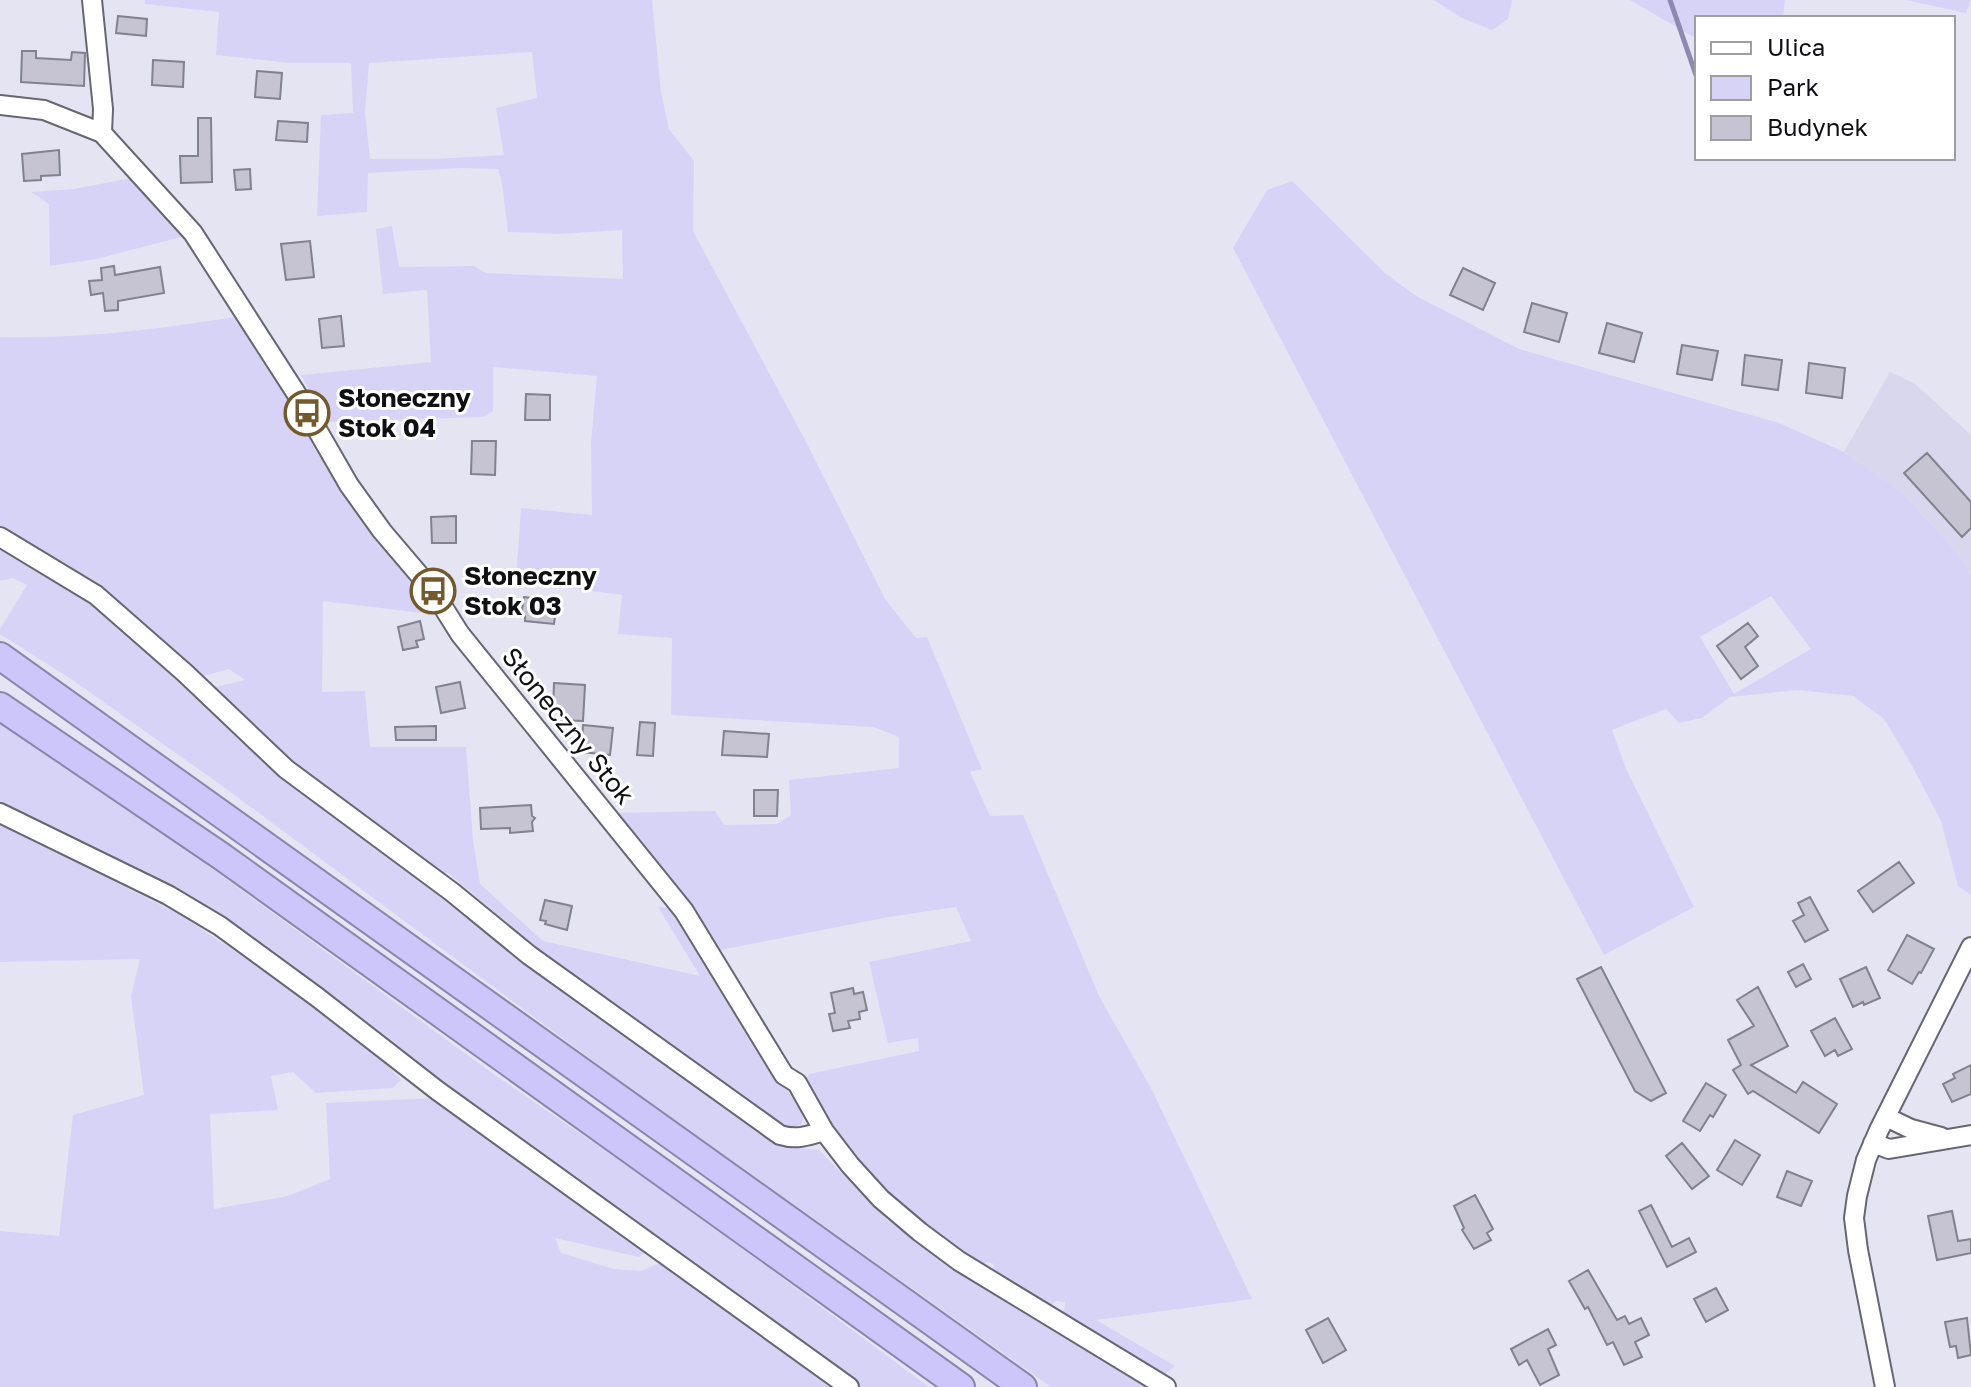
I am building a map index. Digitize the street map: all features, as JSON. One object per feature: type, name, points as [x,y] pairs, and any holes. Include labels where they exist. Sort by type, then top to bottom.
[{"type":"highway","points":[[0,656],[1023,1387]]},
{"type":"highway","points":[[0,706],[221,856],[961,1387]]},
{"type":"street","points":[[92,0],[103,109],[102,133]]},
{"type":"street","name":"Słoneczny Stok","points":[[0,105],[44,110],[102,133],[193,233],[296,393],[349,485],[382,531],[433,591],[460,634],[684,911],[784,1075],[797,1083],[824,1131],[881,1199],[959,1261],[1166,1387]]},
{"type":"street","points":[[0,537],[96,595],[185,673],[286,769],[441,884],[529,955],[780,1135],[803,1138],[824,1131]]},
{"type":"street","points":[[0,813],[168,895],[220,926],[438,1091],[849,1387]]},
{"type":"street","points":[[1885,1387],[1858,1250],[1854,1218],[1857,1196],[1873,1143],[1971,947]]},
{"type":"street","points":[[1886,1117],[1911,1129],[1943,1138]]},
{"type":"street","points":[[1873,1143],[1889,1149],[1971,1135]]},
{"type":"shaded area","points":[[1890,372],[1914,383],[1971,435],[1971,575],[1957,553],[1901,491],[1844,452]]},
{"type":"green space","points":[[145,0],[652,0],[661,92],[669,129],[694,161],[693,231],[804,438],[885,599],[916,638],[927,637],[982,769],[970,772],[990,816],[1023,815],[1099,996],[1152,1090],[1252,1299],[1096,1320],[1175,1366],[1163,1376],[1061,1313],[1065,1302],[1056,1301],[1049,1306],[992,1272],[994,1264],[988,1262],[982,1265],[917,1218],[872,1178],[804,1085],[809,1074],[919,1051],[918,1038],[888,1043],[869,962],[971,941],[956,907],[720,950],[696,912],[613,813],[715,811],[724,825],[777,824],[791,815],[789,780],[899,768],[899,737],[873,727],[671,715],[672,638],[618,634],[622,595],[516,581],[521,508],[592,515],[591,442],[597,376],[493,367],[493,411],[483,417],[327,422],[301,375],[431,362],[427,290],[383,294],[376,229],[392,226],[399,267],[474,266],[486,273],[623,279],[622,230],[560,234],[508,232],[498,169],[368,173],[367,212],[317,216],[321,115],[353,113],[351,63],[290,63],[216,55],[219,12],[145,4]],"holes":[[[532,52],[537,98],[496,108],[504,155],[370,159],[365,112],[369,63]]]},
{"type":"green space","points":[[1434,0],[1512,0],[1508,19],[1492,30],[1460,17]]},
{"type":"green space","points":[[1630,0],[1785,0],[1783,16],[1695,16],[1695,38]]},
{"type":"green space","points":[[1906,0],[1971,0],[1966,13]]},
{"type":"green space","points":[[137,177],[189,235],[96,259],[50,266],[49,204],[31,192],[74,189]]},
{"type":"green space","points":[[1292,181],[1386,274],[1416,296],[1519,349],[1779,423],[1844,452],[1901,491],[1957,553],[1971,575],[1971,895],[1958,886],[1941,821],[1884,719],[1853,696],[1797,690],[1730,697],[1702,718],[1679,723],[1666,709],[1612,730],[1627,771],[1694,907],[1604,955],[1233,248],[1267,190]],"holes":[[[1771,596],[1811,649],[1734,694],[1700,637]]]},
{"type":"green space","points":[[242,316],[374,533],[438,615],[323,601],[322,692],[365,691],[370,747],[466,747],[473,840],[480,884],[543,941],[700,976],[658,907],[669,908],[803,1114],[802,1124],[793,1128],[779,1124],[541,951],[448,873],[435,873],[286,761],[214,693],[215,687],[245,680],[229,669],[203,676],[194,673],[97,582],[0,527],[0,337],[122,332]]},
{"type":"green space","points":[[0,550],[7,550],[110,616],[275,767],[784,1147],[819,1150],[886,1219],[944,1263],[1148,1387],[1051,1387],[627,1086],[221,785],[71,679],[0,634],[0,629],[27,585],[13,578],[0,581]]},
{"type":"green space","points":[[0,723],[151,824],[492,1073],[677,1200],[929,1387],[860,1387],[174,891],[0,804]]},
{"type":"green space","points":[[0,821],[89,864],[119,884],[182,916],[306,999],[383,1061],[401,1080],[393,1088],[316,1093],[293,1072],[271,1076],[278,1110],[210,1114],[214,1209],[288,1196],[330,1179],[326,1103],[435,1098],[631,1235],[645,1252],[639,1257],[555,1238],[561,1253],[614,1269],[641,1271],[660,1263],[681,1275],[831,1387],[0,1387],[0,1231],[59,1236],[73,1115],[144,1095],[131,996],[140,959],[0,962]]},
{"type":"building","points":[[118,16],[147,19],[146,36],[116,33]]},
{"type":"building","points":[[22,51],[36,51],[36,58],[71,60],[72,52],[85,53],[84,86],[21,82]]},
{"type":"building","points":[[153,60],[184,62],[183,87],[152,85]]},
{"type":"building","points":[[257,71],[282,73],[280,99],[255,97]]},
{"type":"building","points":[[198,118],[211,118],[212,182],[181,183],[180,156],[198,156]]},
{"type":"building","points":[[278,121],[308,123],[307,142],[276,140]]},
{"type":"building","points":[[59,150],[60,175],[24,181],[22,154]]},
{"type":"building","points":[[250,169],[251,189],[236,190],[234,170]]},
{"type":"building","points":[[310,241],[314,277],[286,280],[281,244]]},
{"type":"building","points":[[114,266],[115,275],[160,267],[164,293],[118,301],[118,310],[105,311],[103,293],[91,295],[89,281],[102,280],[101,268]]},
{"type":"building","points":[[1463,268],[1495,283],[1483,310],[1450,295]]},
{"type":"building","points":[[1532,303],[1567,313],[1559,342],[1524,332]]},
{"type":"building","points":[[341,316],[344,346],[322,348],[319,319]]},
{"type":"building","points":[[1607,323],[1642,333],[1634,362],[1599,353]]},
{"type":"building","points":[[1682,345],[1718,351],[1712,380],[1677,374]]},
{"type":"building","points":[[1745,355],[1782,360],[1778,390],[1742,385]]},
{"type":"building","points":[[1809,363],[1845,368],[1842,398],[1806,393]]},
{"type":"building","points":[[526,394],[550,395],[550,420],[525,420]]},
{"type":"building","points":[[472,441],[496,441],[495,475],[471,474]]},
{"type":"building","points":[[1927,453],[1971,502],[1971,528],[1962,537],[1904,473]]},
{"type":"building","points":[[456,516],[456,543],[432,543],[431,517]]},
{"type":"building","points":[[524,597],[557,601],[554,624],[525,621],[525,616],[521,616]]},
{"type":"building","points":[[420,621],[424,639],[416,641],[418,647],[403,650],[398,627]]},
{"type":"building","points":[[1748,623],[1758,636],[1745,647],[1758,666],[1741,679],[1717,646]]},
{"type":"building","points":[[460,682],[465,708],[441,713],[436,687]]},
{"type":"building","points":[[554,683],[585,685],[583,721],[560,720],[561,709],[553,709]]},
{"type":"building","points":[[640,722],[655,723],[653,756],[637,755]]},
{"type":"building","points":[[583,725],[613,728],[610,755],[581,752]]},
{"type":"building","points":[[436,726],[436,740],[396,740],[395,727]]},
{"type":"building","points":[[724,731],[769,734],[767,757],[722,755]]},
{"type":"building","points":[[754,790],[778,790],[777,816],[754,816]]},
{"type":"building","points":[[531,805],[535,818],[533,831],[510,833],[510,828],[481,829],[480,808]]},
{"type":"building","points":[[1899,862],[1914,883],[1873,912],[1858,891]]},
{"type":"building","points":[[1810,897],[1828,930],[1805,942],[1793,921],[1804,915],[1798,903]]},
{"type":"building","points":[[545,900],[572,906],[567,930],[540,920]]},
{"type":"building","points":[[1907,935],[1934,949],[1912,984],[1888,970]]},
{"type":"building","points":[[1803,964],[1811,979],[1796,987],[1788,972]]},
{"type":"building","points":[[1601,967],[1666,1093],[1651,1101],[1635,1091],[1577,979]]},
{"type":"building","points":[[1866,967],[1880,998],[1853,1007],[1840,979]]},
{"type":"building","points":[[1758,987],[1788,1046],[1751,1065],[1796,1093],[1803,1082],[1837,1104],[1819,1133],[1753,1091],[1748,1094],[1733,1070],[1741,1065],[1728,1040],[1754,1026],[1737,1000]]},
{"type":"building","points":[[853,988],[854,994],[863,992],[867,1010],[859,1012],[860,1019],[848,1021],[850,1028],[833,1031],[829,1014],[835,1013],[831,993]]},
{"type":"building","points":[[1835,1018],[1852,1049],[1838,1056],[1835,1050],[1825,1056],[1811,1031]]},
{"type":"building","points":[[1971,1065],[1971,1094],[1952,1102],[1943,1084],[1955,1078],[1953,1074]]},
{"type":"building","points":[[1706,1083],[1726,1095],[1700,1131],[1683,1121]]},
{"type":"building","points":[[1735,1140],[1760,1155],[1742,1185],[1717,1170]]},
{"type":"building","points":[[1682,1143],[1709,1176],[1692,1189],[1666,1156]]},
{"type":"building","points":[[1787,1171],[1812,1181],[1801,1206],[1777,1197]]},
{"type":"building","points":[[1475,1195],[1493,1229],[1487,1233],[1491,1240],[1474,1249],[1462,1230],[1464,1228],[1454,1206]]},
{"type":"building","points":[[1651,1205],[1672,1247],[1689,1238],[1696,1252],[1667,1267],[1639,1211]]},
{"type":"building","points":[[1952,1211],[1958,1241],[1971,1239],[1971,1253],[1937,1260],[1928,1216]]},
{"type":"building","points":[[1588,1270],[1617,1320],[1625,1316],[1629,1324],[1641,1318],[1649,1335],[1635,1342],[1642,1357],[1624,1365],[1613,1342],[1607,1345],[1588,1307],[1585,1309],[1569,1281]]},
{"type":"building","points":[[1716,1288],[1728,1310],[1706,1322],[1694,1299]]},
{"type":"building","points":[[1328,1318],[1346,1350],[1323,1363],[1306,1330]]},
{"type":"building","points":[[1967,1318],[1971,1355],[1958,1358],[1956,1346],[1950,1347],[1945,1322]]},
{"type":"building","points":[[1548,1329],[1556,1345],[1548,1349],[1559,1375],[1540,1385],[1527,1360],[1519,1365],[1511,1349]]},
{"type":"waterway","points":[[1670,0],[1695,72]]},
{"type":"place","name":"Słoneczny Stok 04","points":[[307,413]]},
{"type":"place","name":"Słoneczny Stok 03","points":[[433,591]]}]
